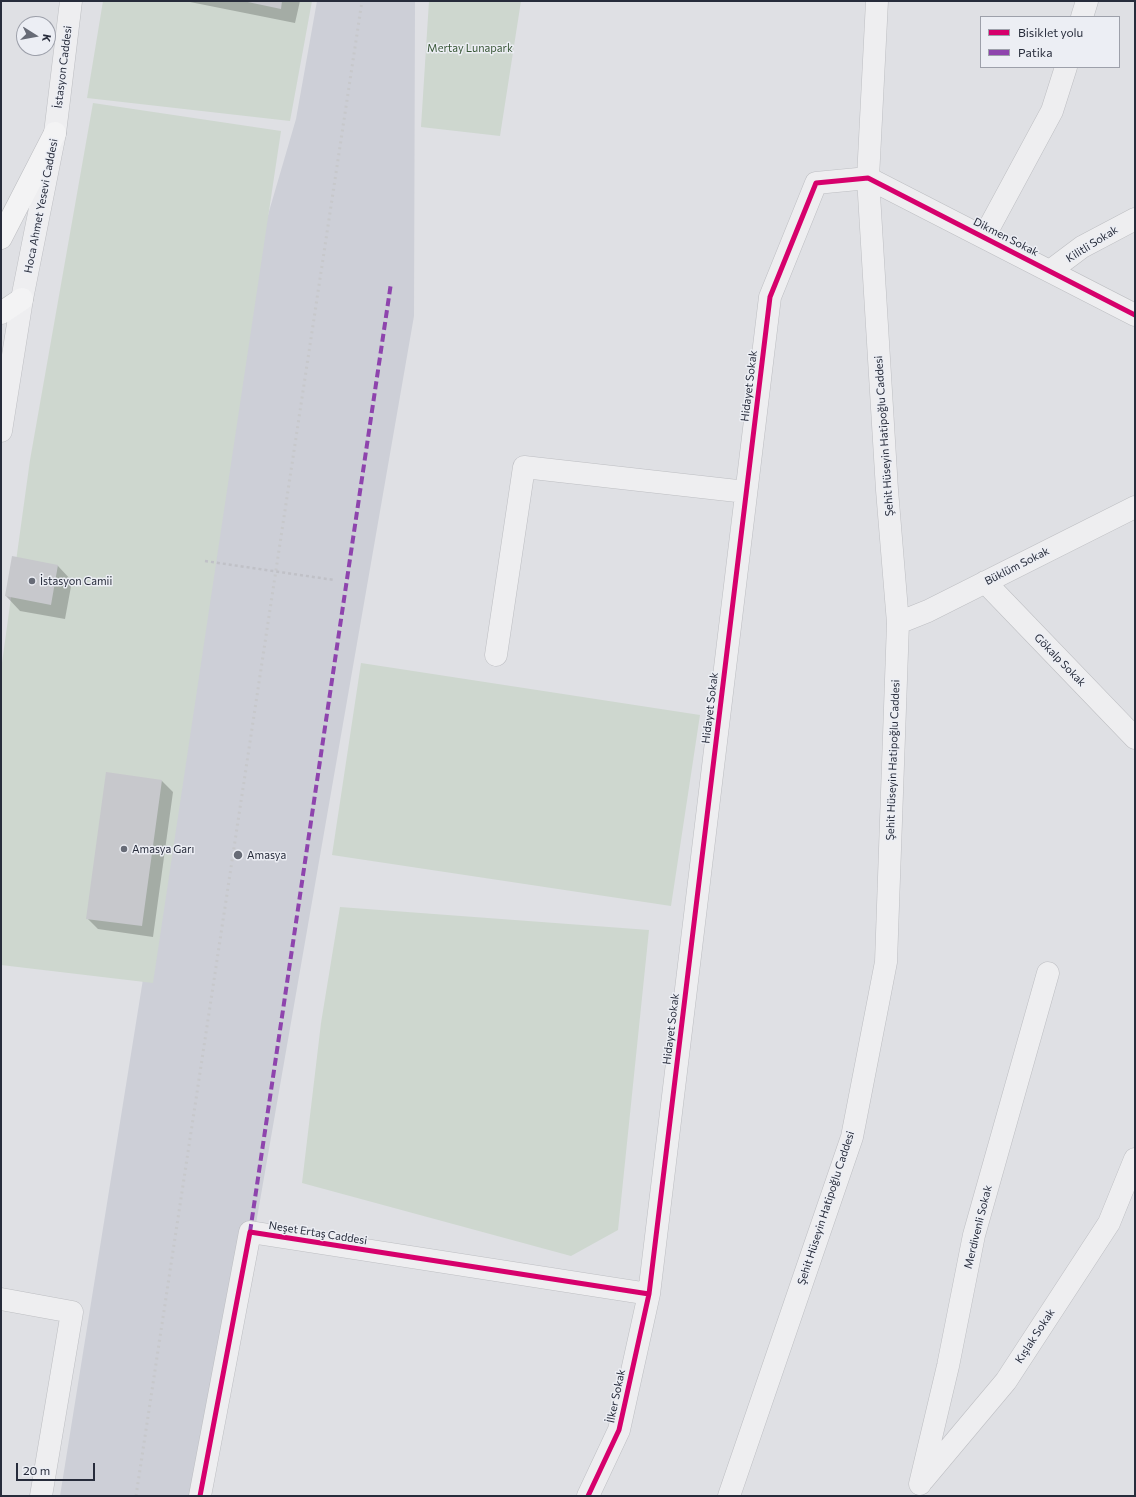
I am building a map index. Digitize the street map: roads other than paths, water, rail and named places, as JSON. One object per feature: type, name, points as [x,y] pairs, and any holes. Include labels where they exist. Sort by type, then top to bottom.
[{"type":"main road","name":"Hoca Ahmet Yesevi Caddesi","points":[[1,238],[55,133]]},
{"type":"main road","points":[[1,313],[22,299]]},
{"type":"street","name":"İstasyon Caddesi","points":[[55,133],[71,1]]},
{"type":"street","name":"Şehit Hüseyin Hatipoğlu Caddesi","points":[[729,1496],[852,1137],[886,962],[898,623],[887,490],[868,178],[877,1]]},
{"type":"street","points":[[1082,16],[1088,1]]},
{"type":"street","points":[[984,238],[1052,111],[1066,68]]},
{"type":"street","name":"Hoca Ahmet Yesevi Caddesi","points":[[22,299],[55,133]]},
{"type":"street","name":"Dikmen Sokak","points":[[868,178],[1135,315]]},
{"type":"street","name":"Hidayet Sokak","points":[[649,1294],[770,297],[816,183],[868,178]]},
{"type":"street","name":"Kilitli Sokak","points":[[1050,271],[1082,247],[1135,219]]},
{"type":"street","points":[[1,431],[22,299]]},
{"type":"street","points":[[496,655],[524,467],[746,492]]},
{"type":"street","name":"Büklüm Sokak","points":[[898,623],[1135,508]]},
{"type":"street","name":"Gökalp Sokak","points":[[985,582],[1135,738]]},
{"type":"street","name":"Merdivenli Sokak","points":[[915,1490],[948,1366],[974,1235],[1048,973]]},
{"type":"street","name":"Kışlak Sokak","points":[[915,1490],[1006,1382],[1109,1223],[1135,1159]]},
{"type":"street","name":"Neşet Ertaş Caddesi","points":[[200,1496],[250,1232],[649,1294]]},
{"type":"street","name":"İlker Sokak","points":[[588,1496],[619,1430],[649,1294]]},
{"type":"street","points":[[1,1299],[72,1312],[41,1496]]},
{"type":"railway","points":[[136,1496],[362,1]]},
{"type":"place","name":"İstasyon Camii","points":[[32,581]]},
{"type":"place","name":"Amasya Garı","points":[[124,849]]},
{"type":"place","name":"Amasya","points":[[238,855]]},
{"type":"park label","name":"Mertay Lunapark","points":[[470,48]]}]
